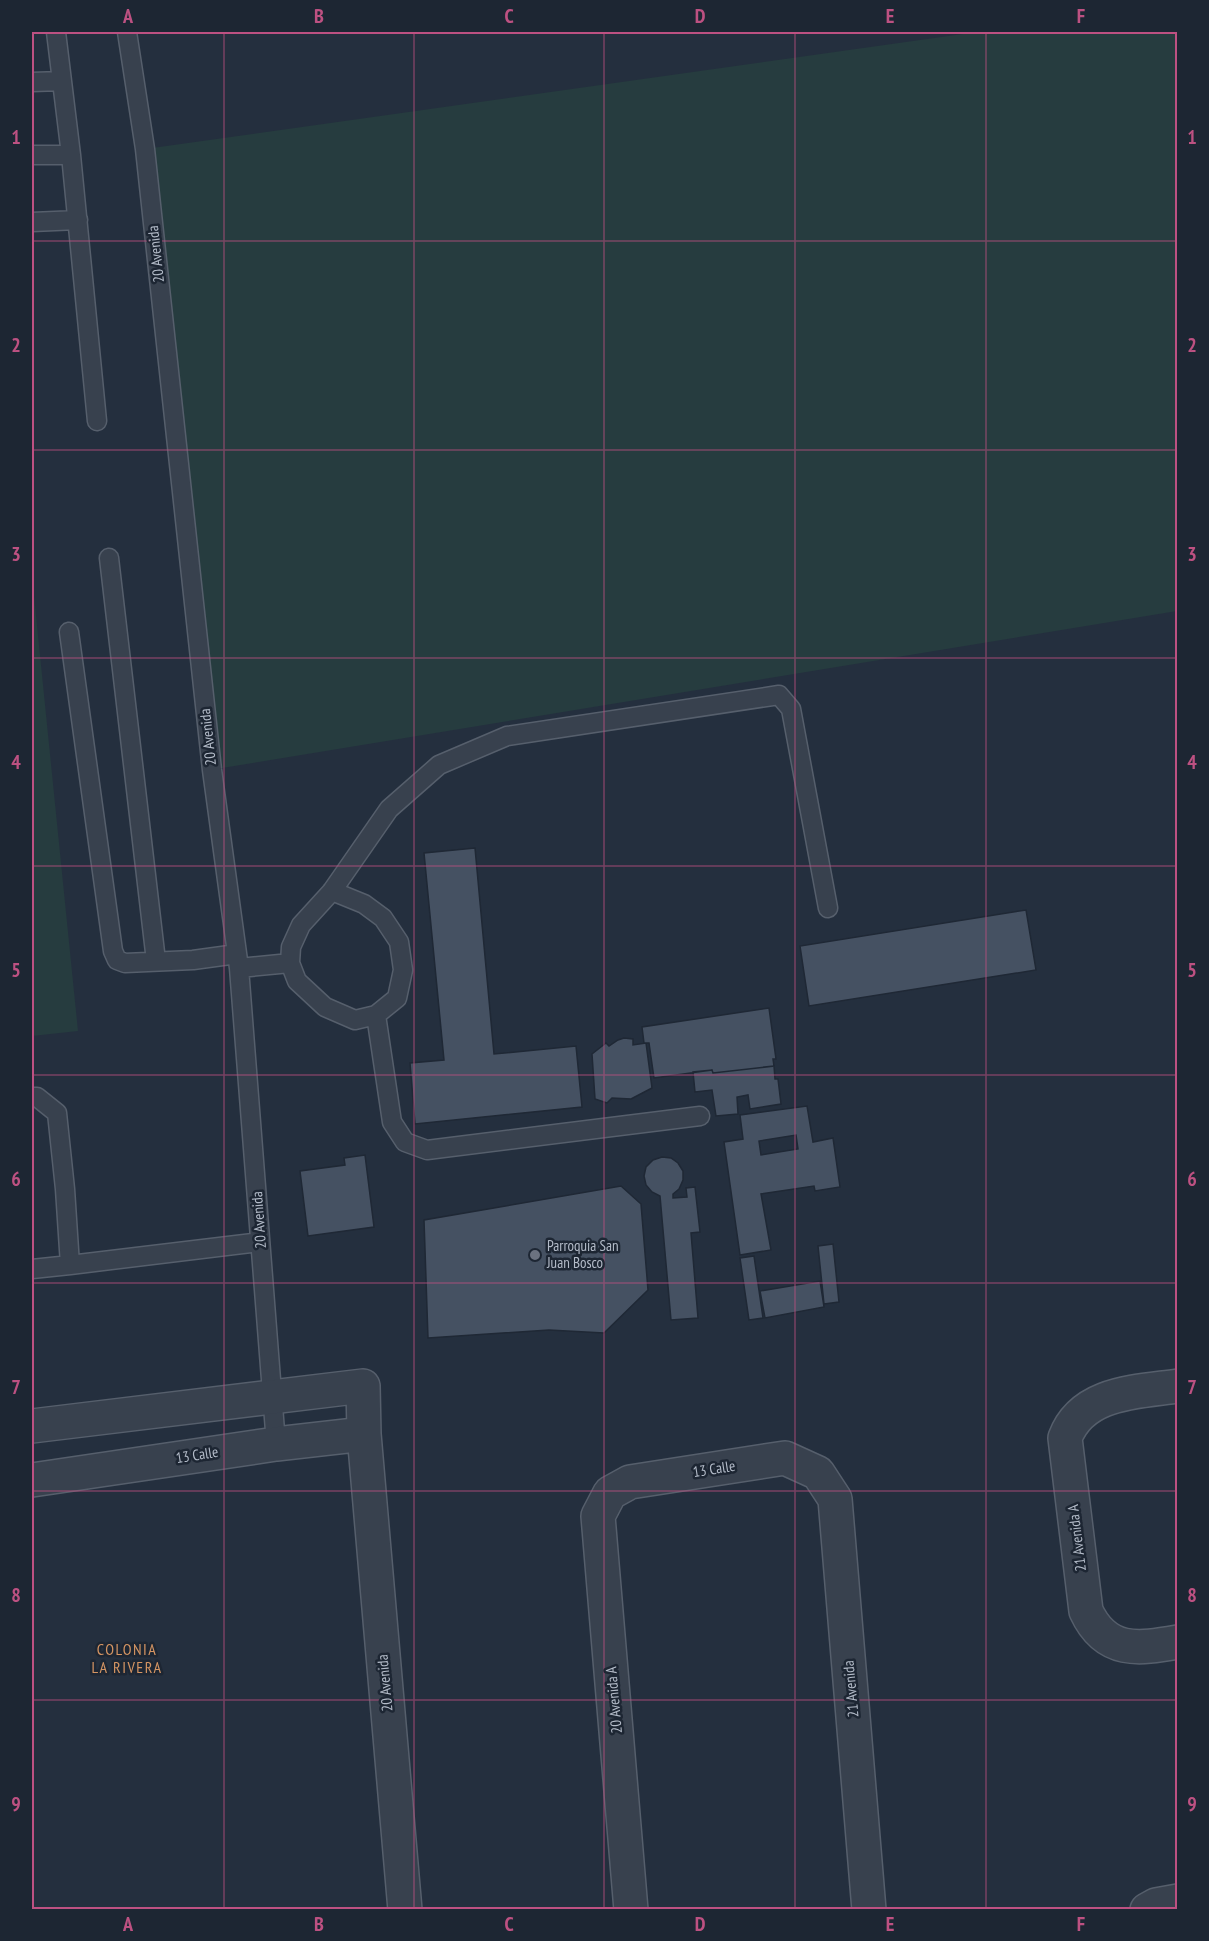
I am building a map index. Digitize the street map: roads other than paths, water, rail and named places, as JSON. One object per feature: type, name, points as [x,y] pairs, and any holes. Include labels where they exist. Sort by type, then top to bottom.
[{"type":"street","name":"20 Avenida","points":[[271,1397],[363,1386],[364,1434],[405,1910]]},
{"type":"street","name":"21 Avenida A","points":[[1173,1643],[1140,1648],[1117,1644],[1097,1629],[1086,1611],[1065,1438],[1073,1421],[1082,1412],[1117,1394],[1178,1386]]},
{"type":"street","points":[[32,1426],[271,1397]]},
{"type":"street","name":"13 Calle","points":[[32,1480],[276,1444],[364,1434]]},
{"type":"street","name":"13 Calle","points":[[610,1493],[630,1482],[785,1458],[818,1473]]},
{"type":"street","name":"21 Avenida","points":[[818,1473],[835,1499],[869,1910]]},
{"type":"street","name":"20 Avenida A","points":[[610,1493],[598,1516],[631,1910]]},
{"type":"lane","points":[[56,32],[78,220],[97,421]]},
{"type":"lane","name":"20 Avenida","points":[[128,32],[145,149],[212,770],[238,961],[276,1444]]},
{"type":"lane","points":[[32,82],[62,81]]},
{"type":"lane","points":[[32,155],[71,155]]},
{"type":"lane","points":[[32,222],[78,220]]},
{"type":"lane","points":[[109,558],[156,961]]},
{"type":"lane","points":[[69,632],[113,951],[117,960],[125,963],[193,960],[290,963]]},
{"type":"lane","points":[[332,891],[364,904],[383,918],[399,942],[403,970],[397,998],[376,1015],[355,1020],[324,1006],[297,981],[290,963],[291,947],[301,925],[332,891],[389,809],[439,765],[507,736],[778,695],[790,709],[828,908]]},
{"type":"lane","points":[[376,1015],[392,1122],[405,1142],[427,1150],[700,1116]]},
{"type":"lane","points":[[32,1097],[37,1097],[57,1113],[70,1265]]},
{"type":"lane","points":[[32,1269],[261,1242]]},
{"type":"place","name":"Parroquia San Juan Bosco","points":[[535,1255]]},
{"type":"district","name":"COLONIA LA RIVERA","points":[[127,1658]]}]
